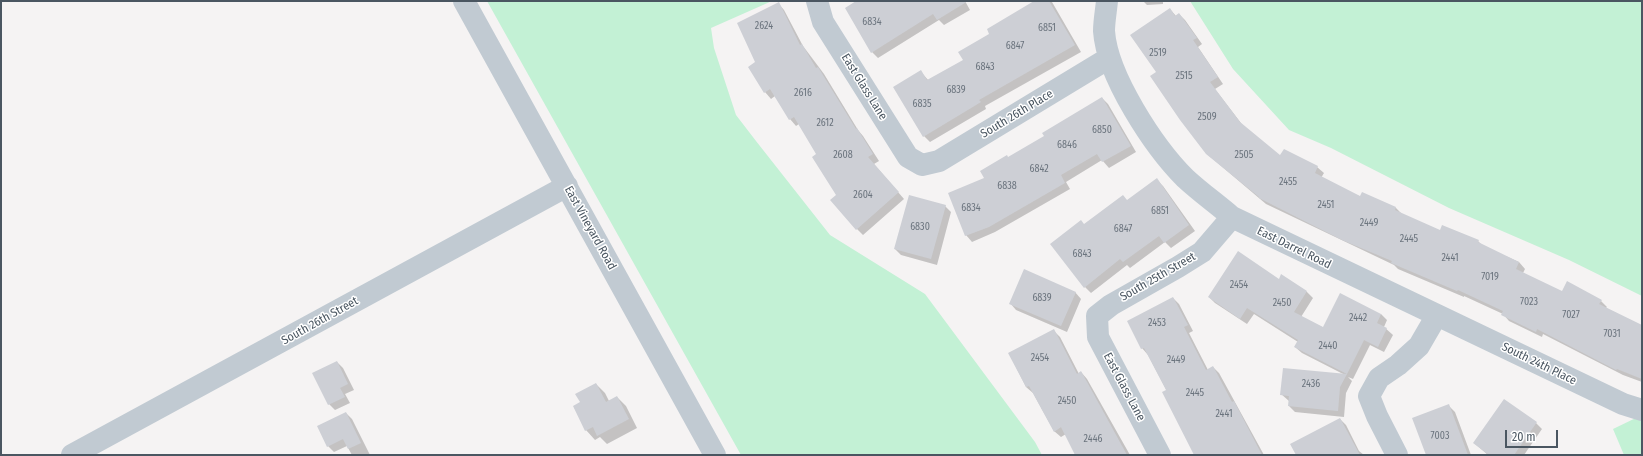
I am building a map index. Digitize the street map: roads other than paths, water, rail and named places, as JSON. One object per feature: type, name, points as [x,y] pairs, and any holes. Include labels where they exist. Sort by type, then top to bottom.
[{"type":"street","name":"East Vineyard Road","points":[[464,1],[715,455]]},
{"type":"street","name":"East Glass Lane","points":[[817,1],[823,22],[908,157],[922,165]]},
{"type":"street","name":"East Darrel Road","points":[[1107,1],[1104,31],[1109,58],[1134,111],[1156,143],[1185,178],[1232,217],[1437,315]]},
{"type":"street","name":"South 26th Place","points":[[922,165],[939,161],[1109,58]]},
{"type":"street","name":"South 26th Street","points":[[72,455],[567,186]]},
{"type":"street","name":"South 25th Street","points":[[1096,316],[1111,305],[1202,252],[1232,217]]},
{"type":"street","name":"South 24th Place","points":[[1437,315],[1623,404],[1642,410]]},
{"type":"street","points":[[1397,455],[1377,416],[1369,396],[1379,378],[1398,365],[1418,346],[1437,315]]},
{"type":"street","name":"East Glass Lane","points":[[1096,316],[1098,337],[1160,455]]}]
